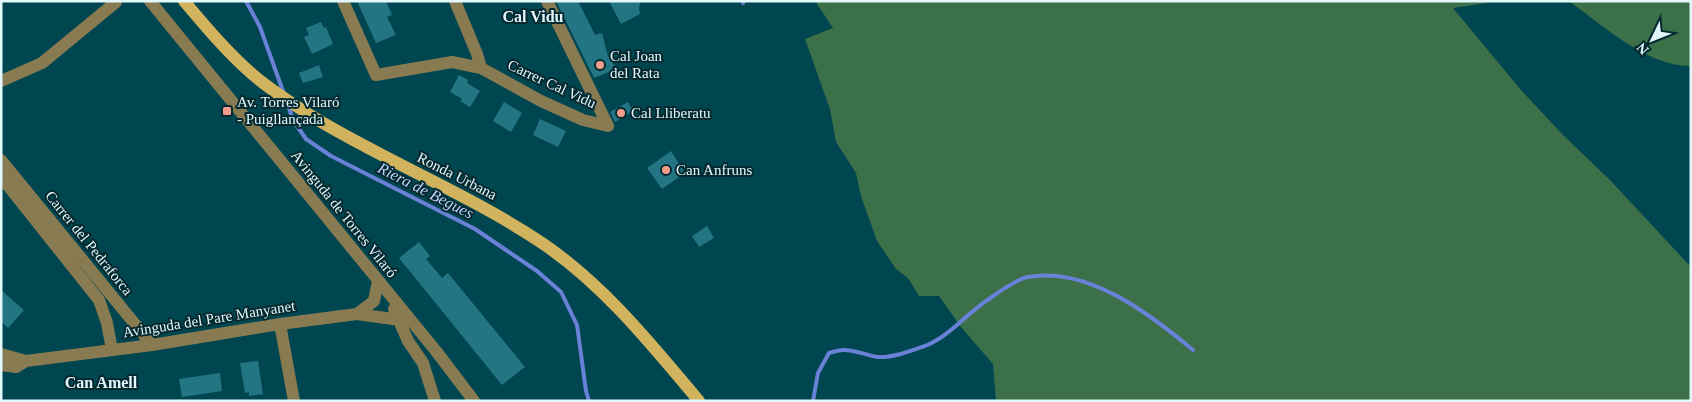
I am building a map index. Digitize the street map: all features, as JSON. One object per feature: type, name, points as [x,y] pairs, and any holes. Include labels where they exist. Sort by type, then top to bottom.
[{"type":"main road","name":"Ronda Urbana","points":[[184,1],[218,40],[267,86],[342,134],[492,212],[543,244],[592,282],[619,308],[699,401]]},
{"type":"street","name":"Avinguda de Torres Vilaró","points":[[150,1],[474,401]]},
{"type":"street","name":"Carrer Cal Vidu","points":[[343,1],[376,75],[452,62],[481,68],[583,120],[608,126],[547,1]]},
{"type":"street","points":[[455,1],[481,68]]},
{"type":"street","points":[[1,81],[42,63],[116,2]]},
{"type":"street","name":"Carrer del Pedraforca","points":[[1,160],[152,345]]},
{"type":"street","name":"Carrer del Pedraforca","points":[[1,177],[99,300],[107,324],[112,350]]},
{"type":"street","points":[[357,314],[374,301],[378,281]]},
{"type":"street","points":[[378,281],[400,320],[408,341],[423,363],[435,401]]},
{"type":"street","name":"Avinguda del Pare Manyanet","points":[[4,362],[26,361],[152,345],[280,324],[357,314],[400,320]]},
{"type":"street","points":[[280,324],[294,401]]},
{"type":"green space","points":[[815,1],[1499,1],[1453,8],[1521,90],[1563,135],[1610,180],[1691,267],[1691,401],[996,401],[993,364],[961,327],[939,296],[919,296],[908,278],[896,269],[877,241],[861,196],[856,173],[836,142],[830,109],[805,39],[833,28]]},
{"type":"green space","points":[[1569,1],[1691,1],[1691,66],[1658,60],[1642,52],[1626,43]]},
{"type":"building","points":[[357,1],[386,1],[392,15],[387,17],[396,35],[376,43]]},
{"type":"building","points":[[556,1],[578,1],[595,35],[602,33],[607,53],[616,69],[594,78]]},
{"type":"building","points":[[609,1],[641,1],[640,14],[621,24]]},
{"type":"building","points":[[321,22],[324,28],[326,27],[333,44],[312,54],[304,37],[309,35],[306,28]]},
{"type":"building","points":[[319,65],[323,77],[303,83],[299,73]]},
{"type":"building","points":[[459,75],[468,80],[467,83],[480,91],[470,107],[460,101],[462,99],[450,92]]},
{"type":"building","points":[[504,102],[522,113],[511,132],[493,121]]},
{"type":"building","name":"Cal Lliberatu","points":[[628,102],[633,111],[615,122],[610,112]]},
{"type":"building","points":[[540,119],[566,131],[558,147],[533,135]]},
{"type":"building","name":"Can Anfruns","points":[[671,151],[685,173],[662,189],[647,168]]},
{"type":"building","points":[[707,226],[714,238],[699,247],[692,236]]},
{"type":"building","points":[[419,242],[430,256],[426,259],[442,278],[448,273],[525,367],[502,385],[399,258]]},
{"type":"building","points":[[1,290],[24,310],[8,328],[1,321]]},
{"type":"building","points":[[258,361],[263,394],[249,396],[249,392],[245,393],[240,363]]},
{"type":"building","points":[[220,373],[222,391],[182,397],[179,379]]},
{"type":"waterway","name":"Riera de Begues","points":[[246,1],[260,27],[284,94]]},
{"type":"waterway","name":"Riera de Begues","points":[[288,105],[293,120],[306,139],[331,156],[475,229],[537,271],[561,292],[577,325],[589,401]]},
{"type":"waterway","points":[[813,401],[818,373],[829,353],[848,350],[883,357],[901,354],[925,346],[934,342],[1003,289],[1018,280],[1028,277],[1051,276],[1073,279],[1095,286],[1138,308],[1193,350]]},
{"type":"place","name":"Cal Joan del Rata","points":[[600,65]]},
{"type":"place","name":"Av. Torres Vilaró - Puigllançada","points":[[227,111]]},
{"type":"place","name":"Cal Lliberatu","points":[[621,113]]},
{"type":"place","name":"Can Anfruns","points":[[666,170]]},
{"type":"district","name":"Cal Vidu","points":[[533,16]]},
{"type":"district","name":"Can Amell","points":[[101,382]]}]
